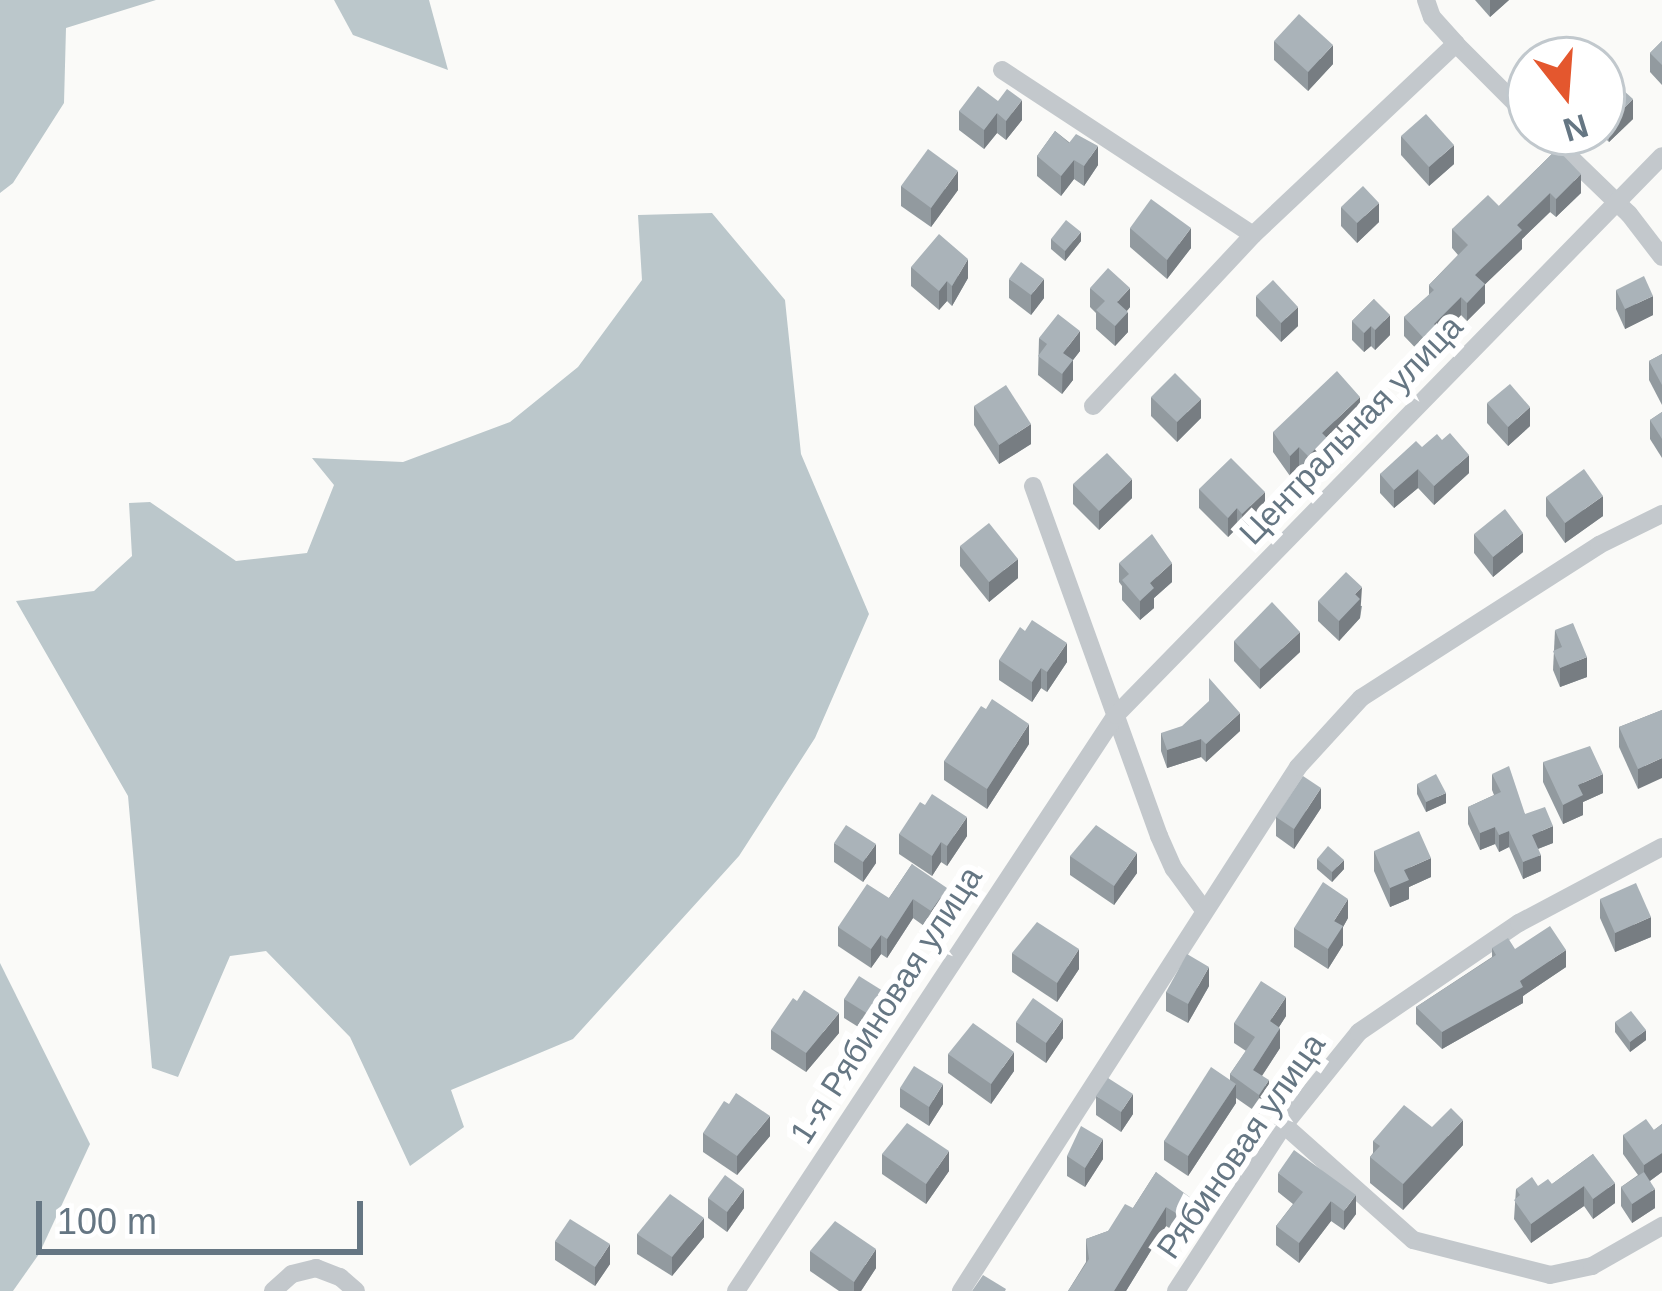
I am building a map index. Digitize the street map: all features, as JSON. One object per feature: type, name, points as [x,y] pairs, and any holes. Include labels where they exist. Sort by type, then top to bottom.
[{"type":"street","points":[[1426,0],[1432,17],[1506,94]]},
{"type":"street","points":[[1093,406],[1252,236],[1456,44]]},
{"type":"street","points":[[1001,70],[1252,236]]},
{"type":"street","points":[[1568,156],[1662,257]]},
{"type":"street","name":"Центральная улица","points":[[1087,751],[1115,715],[1662,156]]},
{"type":"street","points":[[1033,486],[1166,852],[1204,910]]},
{"type":"street","points":[[961,1291],[1298,767],[1361,698],[1599,545],[1662,514]]},
{"type":"street","name":"1-я Рябиновая улица","points":[[736,1291],[1087,751]]},
{"type":"street","name":"Рябиновая улица","points":[[1176,1291],[1322,1071],[1375,1019],[1519,923],[1662,847]]},
{"type":"street","points":[[1284,1125],[1413,1240],[1548,1283],[1592,1266],[1662,1226]]},
{"type":"street","points":[[273,1291],[292,1274],[316,1268],[340,1277],[356,1291]]},
{"type":"shaded area","points":[[0,0],[156,0],[66,28],[64,103],[13,183],[0,193]]},
{"type":"shaded area","points":[[334,0],[429,0],[448,70],[353,35]]},
{"type":"shaded area","points":[[712,213],[785,300],[801,454],[869,614],[815,738],[739,856],[573,1039],[451,1090],[464,1127],[410,1166],[350,1037],[266,951],[230,956],[178,1077],[152,1068],[128,796],[16,601],[94,591],[132,556],[129,503],[150,502],[236,561],[307,553],[334,485],[312,458],[403,462],[510,422],[578,367],[642,280],[638,215]]},
{"type":"shaded area","points":[[0,963],[90,1144],[39,1254],[13,1291],[0,1291]]},
{"type":"building","points":[[1299,14],[1333,45],[1308,72],[1274,41]]},
{"type":"building","points":[[1662,41],[1662,65],[1650,53]]},
{"type":"building","points":[[978,86],[998,101],[1007,89],[1022,100],[1006,121],[997,113],[984,130],[959,111]]},
{"type":"building","points":[[1426,114],[1454,145],[1429,167],[1401,136]]},
{"type":"building","points":[[1055,131],[1069,143],[1076,134],[1098,146],[1084,166],[1074,160],[1061,176],[1037,156]]},
{"type":"building","points":[[928,149],[958,171],[931,208],[901,186]]},
{"type":"building","points":[[1550,156],[1564,156],[1581,174],[1556,199],[1550,193],[1517,225],[1522,230],[1475,275],[1485,284],[1467,303],[1461,297],[1434,324],[1442,332],[1429,344],[1404,317],[1434,290],[1429,285],[1468,245],[1452,229],[1488,195],[1499,206]]},
{"type":"building","points":[[1363,186],[1379,203],[1357,223],[1341,207]]},
{"type":"building","points":[[1151,199],[1191,228],[1167,260],[1130,228]]},
{"type":"building","points":[[1066,220],[1081,232],[1065,251],[1051,239]]},
{"type":"building","points":[[939,234],[968,259],[952,286],[947,281],[939,291],[911,267]]},
{"type":"building","points":[[1021,262],[1044,279],[1031,295],[1009,279]]},
{"type":"building","points":[[1108,268],[1130,288],[1117,302],[1128,312],[1115,326],[1096,310],[1105,301],[1090,288]]},
{"type":"building","points":[[1644,276],[1653,296],[1625,309],[1616,290]]},
{"type":"building","points":[[1273,280],[1298,307],[1281,323],[1256,296]]},
{"type":"building","points":[[1374,299],[1390,315],[1375,330],[1371,326],[1364,333],[1352,321]]},
{"type":"building","points":[[1058,314],[1080,331],[1063,353],[1073,360],[1062,374],[1038,356],[1047,344],[1039,338]]},
{"type":"building","points":[[1662,354],[1662,385],[1649,361]]},
{"type":"building","points":[[1337,371],[1360,397],[1322,433],[1327,438],[1308,456],[1299,447],[1290,456],[1273,432]]},
{"type":"building","points":[[1175,373],[1201,399],[1177,422],[1151,397]]},
{"type":"building","points":[[1510,384],[1530,407],[1508,427],[1487,403]]},
{"type":"building","points":[[1006,385],[1031,424],[999,445],[974,406]]},
{"type":"building","points":[[1662,412],[1662,439],[1650,420]]},
{"type":"building","points":[[1450,433],[1469,455],[1434,486],[1418,469],[1394,490],[1380,474],[1416,441],[1422,447],[1437,434],[1442,440]]},
{"type":"building","points":[[1107,453],[1132,479],[1099,511],[1073,484]]},
{"type":"building","points":[[1231,458],[1265,492],[1242,514],[1237,508],[1228,518],[1199,489]]},
{"type":"building","points":[[1584,469],[1603,496],[1565,523],[1546,497]]},
{"type":"building","points":[[1505,509],[1523,533],[1493,557],[1474,534]]},
{"type":"building","points":[[989,523],[1018,559],[989,582],[960,546]]},
{"type":"building","points":[[1152,534],[1172,563],[1150,583],[1154,588],[1140,601],[1122,580],[1129,574],[1119,563]]},
{"type":"building","points":[[1346,572],[1362,587],[1355,594],[1360,599],[1339,621],[1318,601]]},
{"type":"building","points":[[1272,602],[1300,632],[1260,669],[1234,641]]},
{"type":"building","points":[[1032,620],[1067,643],[1047,672],[1041,668],[1032,682],[999,660],[1020,627],[1025,631]]},
{"type":"building","points":[[1573,623],[1587,657],[1560,668],[1553,651],[1562,647],[1555,630]]},
{"type":"building","points":[[1209,678],[1240,713],[1206,744],[1201,739],[1167,750],[1161,733],[1182,726],[1209,701]]},
{"type":"building","points":[[992,699],[1029,724],[987,789],[944,761],[981,706],[986,709]]},
{"type":"building","points":[[1662,710],[1662,758],[1638,769],[1619,727]]},
{"type":"building","points":[[1590,746],[1603,774],[1578,785],[1583,795],[1563,805],[1543,762]]},
{"type":"building","points":[[1509,766],[1525,814],[1545,807],[1553,826],[1532,835],[1541,855],[1523,862],[1509,831],[1499,835],[1495,827],[1480,833],[1468,807],[1501,792],[1492,774]]},
{"type":"building","points":[[1436,774],[1446,793],[1426,802],[1417,784]]},
{"type":"building","points":[[1303,776],[1321,788],[1294,829],[1276,817]]},
{"type":"building","points":[[932,794],[967,817],[947,846],[941,842],[932,856],[899,834],[920,802],[925,805]]},
{"type":"building","points":[[846,825],[876,844],[863,862],[834,843]]},
{"type":"building","points":[[1096,825],[1137,853],[1114,886],[1070,856]]},
{"type":"building","points":[[1419,831],[1431,858],[1404,870],[1409,880],[1390,888],[1374,851]]},
{"type":"building","points":[[1328,846],[1344,860],[1332,872],[1317,859]]},
{"type":"building","points":[[912,864],[947,888],[931,911],[913,899],[887,939],[881,935],[871,949],[838,927],[867,884],[889,898]]},
{"type":"building","points":[[1323,882],[1348,899],[1334,921],[1343,926],[1328,949],[1294,928]]},
{"type":"building","points":[[1636,883],[1651,917],[1615,933],[1600,899]]},
{"type":"building","points":[[1037,922],[1079,949],[1057,983],[1012,953]]},
{"type":"building","points":[[1550,926],[1566,950],[1520,981],[1523,987],[1442,1032],[1416,1007],[1496,955],[1492,948],[1508,938],[1515,949]]},
{"type":"building","points":[[1187,954],[1209,967],[1188,1004],[1166,992]]},
{"type":"building","points":[[859,976],[883,991],[868,1014],[844,999]]},
{"type":"building","points":[[1261,981],[1286,997],[1270,1021],[1280,1028],[1253,1070],[1269,1080],[1259,1095],[1230,1074],[1255,1037],[1234,1023]]},
{"type":"building","points":[[804,990],[839,1013],[806,1053],[771,1030]]},
{"type":"building","points":[[1033,998],[1063,1019],[1046,1043],[1016,1022]]},
{"type":"building","points":[[1631,1011],[1646,1030],[1630,1042],[1615,1022]]},
{"type":"building","points":[[973,1023],[1014,1052],[991,1084],[948,1054]]},
{"type":"building","points":[[914,1066],[943,1084],[929,1107],[900,1088]]},
{"type":"building","points":[[1211,1067],[1236,1084],[1188,1156],[1164,1141]]},
{"type":"building","points":[[1108,1078],[1133,1094],[1121,1112],[1096,1096]]},
{"type":"building","points":[[736,1093],[770,1116],[737,1156],[703,1133],[724,1101],[729,1104]]},
{"type":"building","points":[[1404,1105],[1432,1127],[1451,1108],[1463,1120],[1403,1184],[1370,1157],[1380,1146],[1373,1141]]},
{"type":"building","points":[[1646,1119],[1654,1130],[1662,1124],[1662,1153],[1644,1165],[1623,1135]]},
{"type":"building","points":[[907,1123],[949,1151],[926,1184],[882,1154]]},
{"type":"building","points":[[1081,1126],[1103,1139],[1085,1168],[1067,1156]]},
{"type":"building","points":[[1294,1150],[1356,1195],[1344,1211],[1331,1201],[1299,1243],[1276,1226],[1303,1192],[1278,1173]]},
{"type":"building","points":[[1593,1154],[1615,1183],[1593,1199],[1584,1186],[1531,1224],[1514,1200],[1520,1195],[1516,1189],[1532,1177],[1538,1186],[1548,1179],[1552,1184]]},
{"type":"building","points":[[1156,1172],[1195,1201],[1184,1218],[1166,1207],[1114,1291],[1068,1291],[1089,1259],[1086,1239],[1108,1231],[1125,1204],[1133,1208]]},
{"type":"building","points":[[1644,1172],[1655,1189],[1632,1204],[1621,1187]]},
{"type":"building","points":[[725,1175],[744,1189],[727,1212],[708,1198]]},
{"type":"building","points":[[670,1194],[704,1218],[672,1257],[637,1234]]},
{"type":"building","points":[[570,1219],[610,1244],[595,1267],[555,1241]]},
{"type":"building","points":[[835,1221],[876,1249],[854,1282],[810,1251]]},
{"type":"building","points":[[983,1275],[1006,1289],[1005,1291],[972,1291]]}]
